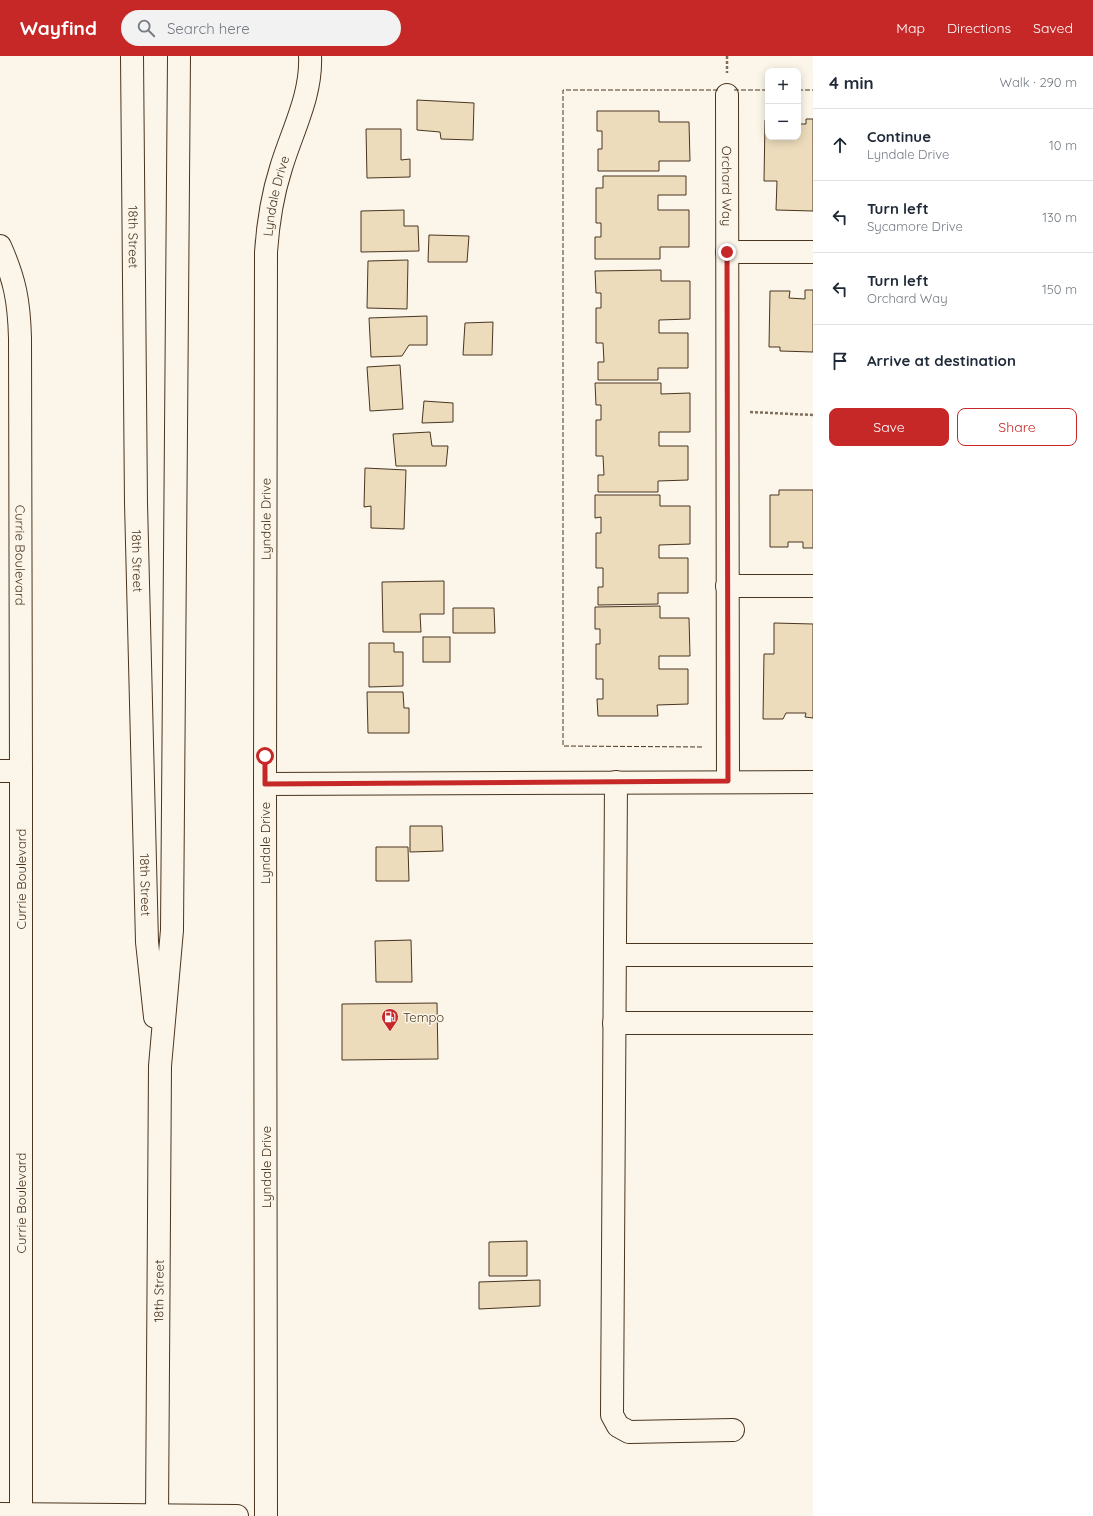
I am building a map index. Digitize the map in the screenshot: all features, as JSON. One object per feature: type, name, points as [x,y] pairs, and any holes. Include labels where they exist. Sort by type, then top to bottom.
[{"type":"street","name":"18th Street","points":[[132,56],[136,503],[147,942],[160,1066]]},
{"type":"street","name":"18th Street","points":[[157,1515],[160,1066],[172,930],[179,56]]},
{"type":"street","name":"Lyndale Drive","points":[[266,1516],[266,252],[271,205],[281,166],[308,86],[310,56]]},
{"type":"street","name":"Orchard Way","points":[[727,95],[728,781]]},
{"type":"street","name":"Currie Boulevard","points":[[0,246],[9,266],[16,289],[19,310],[22,771],[14,1515]]},
{"type":"street","points":[[727,252],[813,252]]},
{"type":"street","points":[[727,586],[813,586]]},
{"type":"street","points":[[0,771],[22,771]]},
{"type":"street","points":[[265,784],[728,781],[813,782]]},
{"type":"street","points":[[616,782],[612,1415],[618,1426],[629,1432],[733,1430]]},
{"type":"street","points":[[615,955],[813,955]]},
{"type":"street","points":[[614,1023],[813,1023]]},
{"type":"street","points":[[14,1515],[237,1516]]},
{"type":"path","points":[[727,412],[813,415]]},
{"type":"building","points":[[417,100],[474,103],[473,140],[441,139],[440,132],[417,130]]},
{"type":"building","points":[[597,111],[659,111],[659,122],[689,122],[690,161],[659,161],[659,171],[598,171],[598,149],[602,149],[602,131],[597,131]]},
{"type":"building","points":[[806,119],[813,119],[813,211],[776,210],[777,181],[764,181],[765,120],[765,140],[801,140],[801,124],[806,124]]},
{"type":"building","points":[[366,129],[401,129],[401,160],[410,159],[410,177],[367,178]]},
{"type":"building","points":[[603,176],[686,176],[686,195],[658,195],[658,210],[689,210],[689,247],[660,247],[660,259],[595,259],[595,237],[601,237],[601,223],[596,223],[596,188],[603,188]]},
{"type":"building","points":[[404,210],[404,226],[418,226],[419,251],[361,252],[361,211]]},
{"type":"building","points":[[429,235],[469,236],[467,262],[428,262]]},
{"type":"building","points":[[408,260],[407,309],[367,308],[368,261]]},
{"type":"building","points":[[661,270],[661,281],[690,281],[690,319],[659,320],[659,333],[688,333],[688,368],[658,368],[658,380],[598,380],[598,362],[604,362],[603,343],[596,343],[596,308],[601,308],[601,293],[596,293],[595,271]]},
{"type":"building","points":[[805,290],[813,290],[813,352],[780,351],[780,347],[769,347],[770,291],[790,291],[789,298],[805,299]]},
{"type":"building","points":[[427,316],[427,345],[409,345],[402,356],[371,357],[369,318]]},
{"type":"building","points":[[493,322],[492,355],[463,355],[465,323]]},
{"type":"building","points":[[400,365],[403,409],[370,411],[367,367]]},
{"type":"building","points":[[595,383],[661,383],[661,394],[690,393],[690,432],[659,432],[659,446],[688,446],[688,480],[658,481],[658,492],[598,492],[598,475],[604,475],[603,456],[596,456],[596,420],[601,420],[601,405],[596,405]]},
{"type":"building","points":[[424,401],[453,403],[453,422],[422,423]]},
{"type":"building","points":[[430,432],[432,446],[448,446],[446,466],[396,466],[393,434]]},
{"type":"building","points":[[365,468],[406,470],[404,529],[371,528],[371,506],[364,507]]},
{"type":"building","points":[[779,490],[813,490],[813,548],[803,548],[803,542],[788,542],[788,547],[770,547],[770,495],[779,495]]},
{"type":"building","points":[[595,495],[660,495],[660,506],[690,506],[690,544],[659,545],[659,558],[688,558],[688,593],[658,593],[658,604],[598,605],[598,587],[603,587],[603,568],[596,568],[596,533],[601,533],[601,517],[595,518]]},
{"type":"building","points":[[444,581],[444,614],[420,614],[421,632],[383,632],[382,582]]},
{"type":"building","points":[[660,606],[660,618],[689,618],[690,656],[659,656],[659,669],[688,669],[688,704],[657,705],[658,716],[598,716],[597,699],[603,699],[603,679],[596,679],[596,644],[600,644],[600,629],[595,629],[595,607]]},
{"type":"building","points":[[453,608],[494,608],[495,633],[453,633]]},
{"type":"building","points":[[774,623],[813,624],[813,718],[805,717],[806,713],[786,713],[783,719],[763,719],[764,654],[774,654]]},
{"type":"building","points":[[423,637],[450,637],[450,662],[423,662]]},
{"type":"building","points":[[369,643],[394,643],[394,652],[403,652],[403,686],[369,687]]},
{"type":"building","points":[[367,692],[403,692],[404,708],[409,708],[409,733],[368,733]]},
{"type":"building","points":[[410,826],[442,826],[443,851],[410,852]]},
{"type":"building","points":[[376,847],[408,847],[409,881],[376,881]]},
{"type":"building","points":[[411,940],[412,982],[376,982],[375,941]]},
{"type":"building","name":"Tempo","points":[[437,1003],[438,1059],[342,1060],[342,1004]]},
{"type":"building","points":[[527,1241],[527,1276],[489,1276],[489,1242]]},
{"type":"building","points":[[540,1280],[540,1306],[479,1309],[479,1282]]},
{"type":"fence","points":[[702,747],[563,746],[563,90],[720,90]]},
{"type":"fence","points":[[734,90],[765,90]]},
{"type":"fence","points":[[801,90],[813,90]]},
{"type":"place","name":"Tempo","points":[[390,1032]]},
{"type":"route","points":[[265,756],[265,784],[728,781],[727,252]]}]
